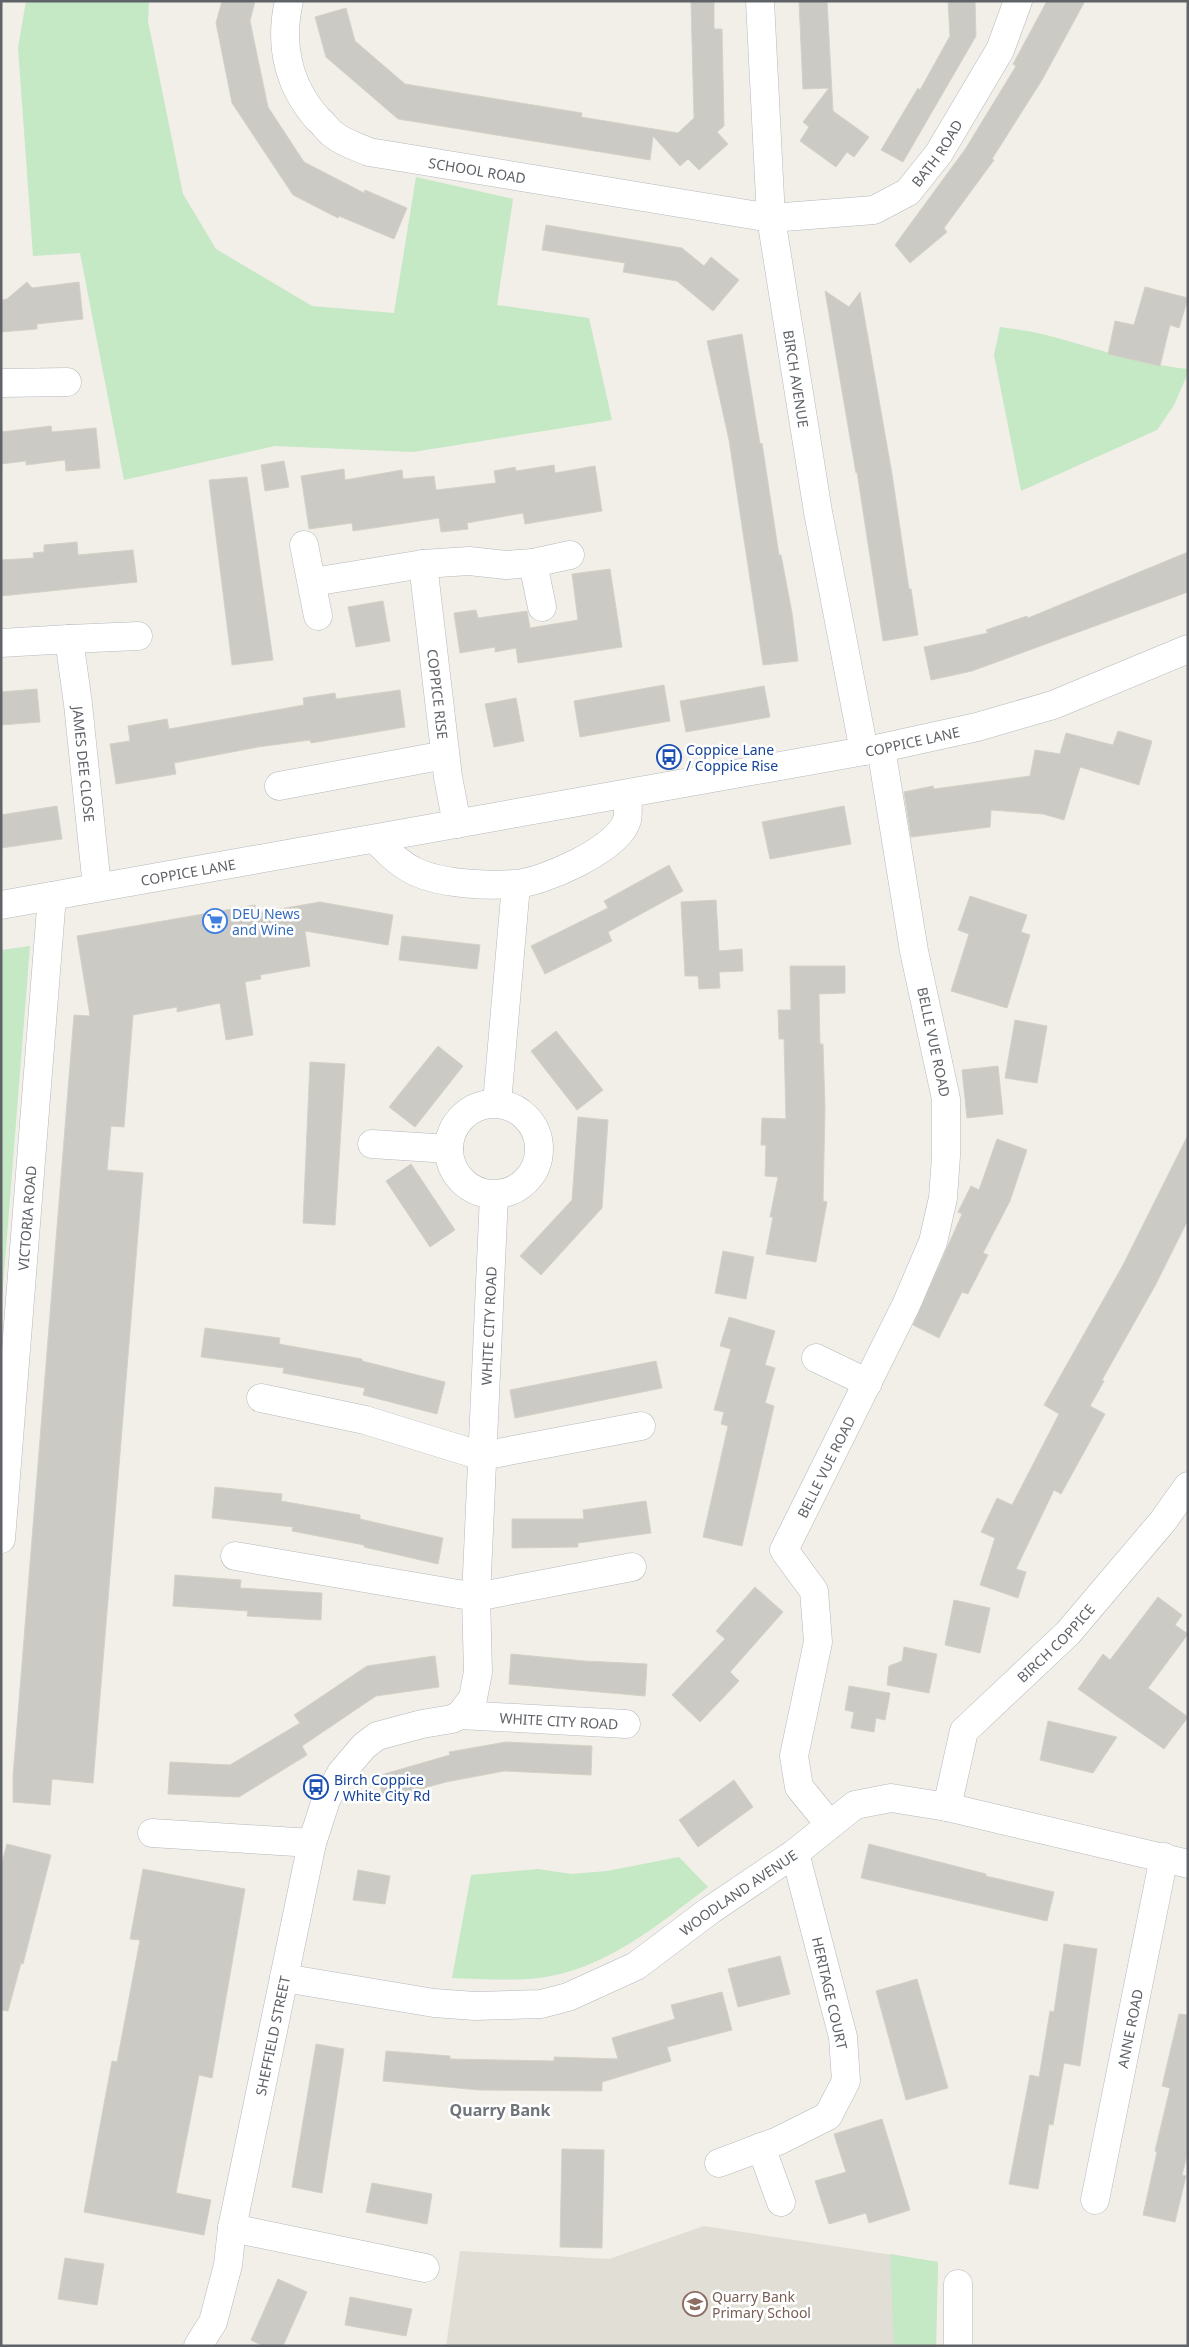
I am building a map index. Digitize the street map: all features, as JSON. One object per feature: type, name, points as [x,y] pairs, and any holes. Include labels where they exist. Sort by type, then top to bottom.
[{"type":"street","name":"SCHOOL ROAD","points":[[289,1],[284,31],[285,51],[292,78],[307,106],[334,135],[348,143],[369,152],[771,218]]},
{"type":"street","name":"BIRCH AVENUE","points":[[760,1],[771,218],[818,512],[872,750]]},
{"type":"street","name":"BATH ROAD","points":[[771,218],[874,210],[908,192],[938,153],[1000,50],[1015,5]]},
{"type":"street","points":[[1,382],[67,382]]},
{"type":"street","points":[[304,545],[313,582],[318,616]]},
{"type":"street","points":[[313,582],[423,564],[468,561],[506,565],[533,563],[570,555]]},
{"type":"street","points":[[533,563],[542,607]]},
{"type":"street","name":"COPPICE RISE","points":[[423,564],[445,755],[457,824]]},
{"type":"street","points":[[1,643],[138,636]]},
{"type":"street","name":"JAMES DEE CLOSE","points":[[69,639],[97,887]]},
{"type":"street","name":"COPPICE LANE","points":[[1,905],[872,750],[977,727],[1054,705],[1188,649]]},
{"type":"street","name":"BELLE VUE ROAD","points":[[830,1825],[799,1787],[794,1756],[818,1642],[814,1591],[784,1550],[906,1305],[933,1242],[943,1198],[946,1156],[946,1099],[872,750]]},
{"type":"street","points":[[279,786],[445,755]]},
{"type":"street","points":[[375,839],[398,861],[418,872],[458,882],[516,884],[564,870],[595,853],[618,836],[627,821],[627,794]]},
{"type":"street","points":[[496,1103],[516,884]]},
{"type":"street","name":"VICTORIA ROAD","points":[[1,1539],[52,896]]},
{"type":"street","points":[[496,1103],[516,1108],[531,1122],[539,1140],[538,1160],[529,1178],[513,1190],[494,1194],[476,1190],[462,1181],[452,1166],[449,1149],[452,1131],[463,1116],[478,1106],[496,1103]]},
{"type":"street","points":[[372,1144],[449,1149]]},
{"type":"street","name":"WHITE CITY ROAD","points":[[312,1843],[326,1800],[342,1774],[364,1746],[378,1736],[422,1724],[452,1719],[460,1715],[473,1698],[478,1672],[476,1597],[494,1194]]},
{"type":"street","points":[[816,1358],[868,1383]]},
{"type":"street","points":[[261,1398],[365,1420],[482,1456],[641,1426]]},
{"type":"street","name":"BIRCH COPPICE","points":[[948,1807],[964,1731],[1068,1633],[1163,1521],[1188,1486]]},
{"type":"street","points":[[235,1556],[476,1597],[632,1567]]},
{"type":"street","name":"WHITE CITY ROAD","points":[[460,1715],[626,1724]]},
{"type":"street","name":"WOODLAND AVENUE","points":[[284,1978],[434,2003],[475,2006],[541,2004],[568,1997],[636,1966],[710,1911],[795,1854],[854,1805],[891,1798],[948,1807],[1176,1860]]},
{"type":"street","points":[[152,1833],[312,1843]]},
{"type":"street","name":"SHEFFIELD STREET","points":[[198,2346],[213,2322],[228,2265],[232,2228],[312,1843]]},
{"type":"street","name":"HERITAGE COURT","points":[[719,2163],[761,2147],[828,2116],[846,2081],[844,2037],[795,1854]]},
{"type":"street","name":"ANNE ROAD","points":[[1095,2200],[1176,1860]]},
{"type":"street","points":[[761,2147],[781,2202]]},
{"type":"street","points":[[232,2228],[425,2268]]},
{"type":"street","points":[[958,2284],[958,2346]]},
{"type":"shaded area","name":"Quarry Bank Primary School","points":[[704,2226],[938,2262],[936,2346],[446,2346],[460,2251],[609,2259]]},
{"type":"green space","points":[[26,1],[149,1],[148,21],[183,194],[216,249],[312,306],[394,313],[416,177],[513,199],[497,305],[589,318],[612,420],[413,452],[275,446],[124,480],[80,253],[33,256],[18,48]]},
{"type":"green space","points":[[1000,327],[1040,334],[1151,363],[1188,369],[1188,373],[1174,405],[1157,430],[1021,491],[994,355]]},
{"type":"green space","points":[[30,946],[1,1312],[1,950]]},
{"type":"green space","points":[[679,1857],[708,1887],[650,1930],[608,1956],[586,1966],[539,1978],[506,1980],[452,1978],[471,1875],[538,1869],[571,1874],[607,1871]]},
{"type":"green space","points":[[890,2254],[938,2262],[936,2346],[894,2346]]},
{"type":"building","points":[[222,1],[255,1],[250,21],[268,107],[304,162],[364,193],[365,190],[407,208],[394,239],[339,216],[338,218],[293,195],[232,103],[216,23]]},
{"type":"building","points":[[691,1],[714,1],[714,29],[722,29],[724,126],[717,132],[728,144],[699,170],[688,159],[680,166],[653,136],[650,160],[398,119],[326,57],[315,17],[346,8],[355,41],[405,84],[582,113],[581,117],[678,133],[694,118]]},
{"type":"building","points":[[799,1],[827,1],[833,111],[869,137],[854,157],[847,152],[836,167],[800,141],[809,127],[803,122],[829,88],[803,89]]},
{"type":"building","points":[[948,1],[975,1],[976,36],[903,162],[881,150],[918,88],[920,90],[950,36]]},
{"type":"building","points":[[1047,1],[1085,1],[1042,80],[992,159],[994,160],[944,228],[947,232],[910,263],[895,245],[966,148],[1016,66],[1013,64]]},
{"type":"building","points":[[546,225],[682,248],[704,266],[711,257],[739,280],[713,311],[677,281],[623,272],[625,263],[542,250]]},
{"type":"building","points":[[27,282],[32,288],[79,282],[83,319],[37,324],[37,329],[1,332],[1,300],[7,299]]},
{"type":"building","points":[[1145,287],[1188,298],[1179,328],[1170,325],[1160,366],[1108,354],[1115,321],[1134,325]]},
{"type":"building","points":[[825,291],[849,307],[860,292],[918,635],[883,641],[857,472]]},
{"type":"building","points":[[742,334],[760,444],[762,443],[779,555],[781,555],[792,613],[798,661],[763,665],[729,440],[707,341]]},
{"type":"building","points":[[51,426],[52,432],[96,428],[100,468],[66,471],[65,460],[26,465],[26,461],[1,464],[1,432]]},
{"type":"building","points":[[284,461],[289,487],[265,491],[261,465]]},
{"type":"building","points":[[554,465],[555,473],[595,466],[602,511],[525,524],[523,513],[467,523],[468,529],[441,532],[439,518],[353,531],[352,523],[309,529],[301,476],[344,469],[345,480],[402,470],[403,479],[434,476],[436,490],[496,483],[494,471],[515,467],[516,471]]},
{"type":"building","points":[[247,477],[273,660],[232,665],[209,480]]},
{"type":"building","points":[[77,542],[78,555],[133,550],[137,582],[1,596],[1,560],[34,558],[33,553],[44,552],[44,545]]},
{"type":"building","points":[[1188,552],[1188,592],[972,671],[931,680],[924,647],[988,633],[986,630],[1027,616],[1028,618]]},
{"type":"building","points":[[610,569],[622,647],[518,663],[516,648],[495,652],[495,647],[460,653],[454,613],[476,610],[478,618],[527,611],[530,628],[578,620],[572,574]]},
{"type":"building","points":[[383,601],[390,641],[356,647],[348,607]]},
{"type":"building","points":[[664,685],[670,721],[580,737],[574,701]]},
{"type":"building","points":[[764,686],[770,717],[686,732],[680,701]]},
{"type":"building","points":[[37,689],[40,722],[1,725],[1,692]]},
{"type":"building","points":[[400,690],[405,727],[311,743],[310,740],[258,747],[174,763],[176,774],[116,784],[110,744],[130,741],[128,726],[167,719],[169,729],[304,705],[303,698],[335,693],[336,699]]},
{"type":"building","points":[[516,698],[524,741],[494,747],[485,704]]},
{"type":"building","points":[[1118,731],[1152,741],[1139,785],[1080,767],[1064,820],[1043,814],[991,810],[990,827],[911,837],[904,792],[933,786],[934,789],[1030,776],[1035,750],[1060,754],[1066,733],[1113,745]]},
{"type":"building","points":[[57,806],[62,839],[1,848],[1,815]]},
{"type":"building","points":[[844,806],[851,844],[770,859],[762,822]]},
{"type":"building","points":[[669,865],[683,891],[608,932],[612,941],[545,974],[531,946],[608,908],[604,901]]},
{"type":"building","points":[[970,896],[1027,915],[1021,932],[1030,935],[1007,1008],[951,991],[969,934],[958,930]]},
{"type":"building","points":[[716,900],[719,951],[742,949],[743,971],[719,972],[720,988],[699,989],[698,976],[685,976],[681,902]]},
{"type":"building","points":[[320,902],[393,915],[388,945],[305,931],[310,966],[260,975],[261,979],[245,982],[253,1035],[226,1040],[220,1003],[177,1012],[177,1007],[133,1015],[124,1127],[111,1126],[107,1170],[143,1173],[93,1783],[52,1779],[50,1805],[13,1802],[13,1776],[74,1015],[90,1016],[77,936],[255,905],[256,913]]},
{"type":"building","points":[[402,936],[480,945],[477,969],[399,960]]},
{"type":"building","points":[[790,966],[845,966],[845,993],[819,994],[820,1044],[823,1044],[825,1109],[823,1201],[827,1202],[816,1262],[766,1254],[773,1217],[770,1217],[778,1177],[765,1176],[766,1145],[761,1145],[762,1118],[786,1119],[784,1039],[779,1039],[778,1010],[791,1010]]},
{"type":"building","points":[[1015,1020],[1047,1026],[1037,1083],[1005,1078]]},
{"type":"building","points":[[556,1031],[603,1090],[577,1110],[531,1051]]},
{"type":"building","points":[[438,1046],[463,1066],[415,1127],[389,1107]]},
{"type":"building","points":[[310,1062],[345,1064],[335,1225],[303,1223]]},
{"type":"building","points":[[998,1066],[1003,1114],[967,1118],[962,1070]]},
{"type":"building","points":[[578,1117],[608,1120],[602,1208],[541,1275],[520,1256],[572,1200]]},
{"type":"building","points":[[1188,1135],[1188,1220],[1156,1284],[1102,1380],[1104,1381],[1090,1406],[1105,1414],[1061,1494],[1054,1490],[1016,1569],[1026,1572],[1018,1598],[980,1585],[995,1538],[981,1532],[997,1498],[1012,1505],[1059,1414],[1044,1405],[1123,1265]]},
{"type":"building","points":[[997,1139],[1027,1150],[1010,1201],[983,1253],[988,1255],[968,1294],[962,1292],[939,1338],[913,1325],[962,1214],[958,1212],[971,1186],[979,1190]]},
{"type":"building","points":[[411,1164],[455,1230],[430,1247],[386,1181]]},
{"type":"building","points":[[723,1251],[754,1257],[746,1299],[715,1293]]},
{"type":"building","points":[[729,1317],[775,1331],[765,1365],[775,1368],[765,1403],[774,1406],[742,1546],[703,1537],[728,1426],[721,1424],[724,1412],[714,1410],[731,1349],[720,1346]]},
{"type":"building","points":[[205,1328],[280,1338],[279,1344],[362,1359],[362,1361],[445,1382],[437,1414],[363,1395],[365,1388],[283,1373],[284,1368],[201,1357]]},
{"type":"building","points":[[656,1361],[662,1388],[515,1418],[510,1390]]},
{"type":"building","points":[[215,1487],[282,1494],[281,1501],[360,1515],[360,1519],[443,1538],[438,1564],[364,1547],[364,1545],[292,1531],[293,1527],[212,1518]]},
{"type":"building","points":[[646,1501],[651,1533],[578,1543],[578,1547],[512,1548],[512,1519],[584,1519],[583,1510]]},
{"type":"building","points":[[175,1575],[241,1580],[240,1588],[322,1593],[321,1620],[247,1616],[248,1611],[173,1606]]},
{"type":"building","points":[[755,1587],[783,1612],[730,1672],[739,1681],[700,1722],[672,1695],[725,1639],[716,1631]]},
{"type":"building","points":[[1158,1597],[1182,1615],[1175,1625],[1188,1634],[1148,1688],[1188,1717],[1164,1749],[1078,1689],[1103,1654],[1110,1660]]},
{"type":"building","points":[[954,1600],[990,1608],[980,1653],[945,1645]]},
{"type":"building","points":[[904,1647],[937,1654],[929,1693],[887,1685],[889,1666],[902,1661]]},
{"type":"building","points":[[511,1654],[584,1661],[647,1664],[645,1696],[509,1684]]},
{"type":"building","points":[[435,1656],[439,1687],[376,1696],[302,1746],[307,1755],[239,1797],[168,1794],[170,1762],[230,1765],[300,1723],[294,1715],[367,1666]]},
{"type":"building","points":[[849,1686],[890,1693],[885,1720],[876,1718],[874,1732],[851,1728],[854,1712],[845,1710]]},
{"type":"building","points":[[1048,1721],[1117,1737],[1093,1773],[1040,1760]]},
{"type":"building","points":[[506,1742],[592,1746],[591,1775],[504,1771],[446,1782],[384,1799],[377,1776],[450,1755],[449,1752]]},
{"type":"building","points":[[734,1780],[753,1807],[698,1847],[679,1820]]},
{"type":"building","points":[[7,1844],[51,1855],[23,1964],[21,1963],[8,2011],[1,2010],[1,1866]]},
{"type":"building","points":[[869,1844],[986,1874],[986,1876],[1054,1892],[1047,1921],[861,1878]]},
{"type":"building","points":[[143,1869],[245,1889],[212,2078],[199,2075],[176,2193],[211,2200],[204,2235],[84,2212],[112,2061],[117,2062],[140,1940],[130,1939]]},
{"type":"building","points":[[358,1870],[390,1876],[385,1904],[353,1900]]},
{"type":"building","points":[[1064,1944],[1097,1949],[1080,2066],[1064,2063],[1053,2125],[1049,2124],[1038,2189],[1009,2184],[1030,2075],[1039,2077],[1050,2011],[1054,2012]]},
{"type":"building","points":[[780,1956],[790,1994],[738,2007],[728,1969]]},
{"type":"building","points":[[917,1979],[948,2088],[906,2100],[876,1991]]},
{"type":"building","points":[[722,1992],[732,2030],[667,2047],[671,2061],[602,2082],[602,2091],[479,2090],[383,2081],[386,2051],[450,2056],[450,2059],[554,2061],[554,2057],[618,2059],[612,2038],[675,2019],[671,2005]]},
{"type":"building","points":[[1179,2014],[1188,2015],[1188,2152],[1182,2175],[1186,2176],[1175,2222],[1143,2215],[1157,2152],[1155,2151],[1170,2088],[1162,2086]]},
{"type":"building","points":[[316,2044],[344,2049],[322,2193],[292,2187]]},
{"type":"building","points":[[882,2119],[910,2210],[869,2223],[866,2213],[829,2224],[815,2181],[846,2172],[834,2134]]},
{"type":"building","points":[[562,2149],[604,2150],[602,2248],[560,2247]]},
{"type":"building","points":[[372,2183],[432,2194],[427,2224],[366,2212]]},
{"type":"building","points":[[65,2258],[104,2264],[97,2305],[58,2299]]},
{"type":"building","points":[[278,2279],[307,2292],[283,2346],[263,2346],[251,2340]]},
{"type":"building","points":[[350,2297],[412,2309],[406,2336],[345,2325]]},
{"type":"place","name":"Coppice Lane / Coppice Rise","points":[[669,757]]},
{"type":"place","name":"DEU News and Wine","points":[[215,921]]},
{"type":"place","name":"Birch Coppice / White City Rd","points":[[316,1787]]},
{"type":"place","name":"Quarry Bank Primary School","points":[[695,2304]]},
{"type":"district","name":"Quarry Bank","points":[[500,2110]]}]
